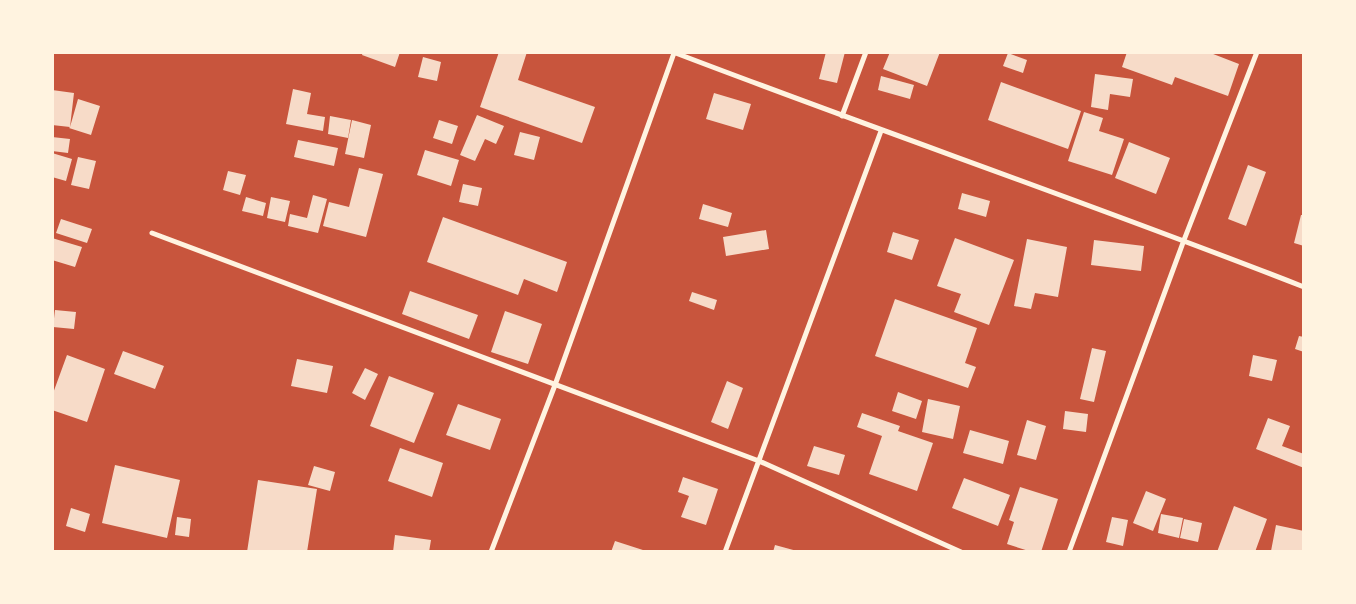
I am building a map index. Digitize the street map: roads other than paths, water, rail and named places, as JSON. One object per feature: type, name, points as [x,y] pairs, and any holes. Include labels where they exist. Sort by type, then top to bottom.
[{"type":"street","points":[[691,60],[694,52]]},
{"type":"street","points":[[842,116],[866,52]]},
{"type":"street","points":[[1069,552],[1184,240],[1256,52]]},
{"type":"street","points":[[491,552],[555,385],[673,53],[881,131],[1184,240],[1304,287]]},
{"type":"street","points":[[725,552],[881,131]]},
{"type":"street","points":[[152,234],[759,461],[961,552]]}]
